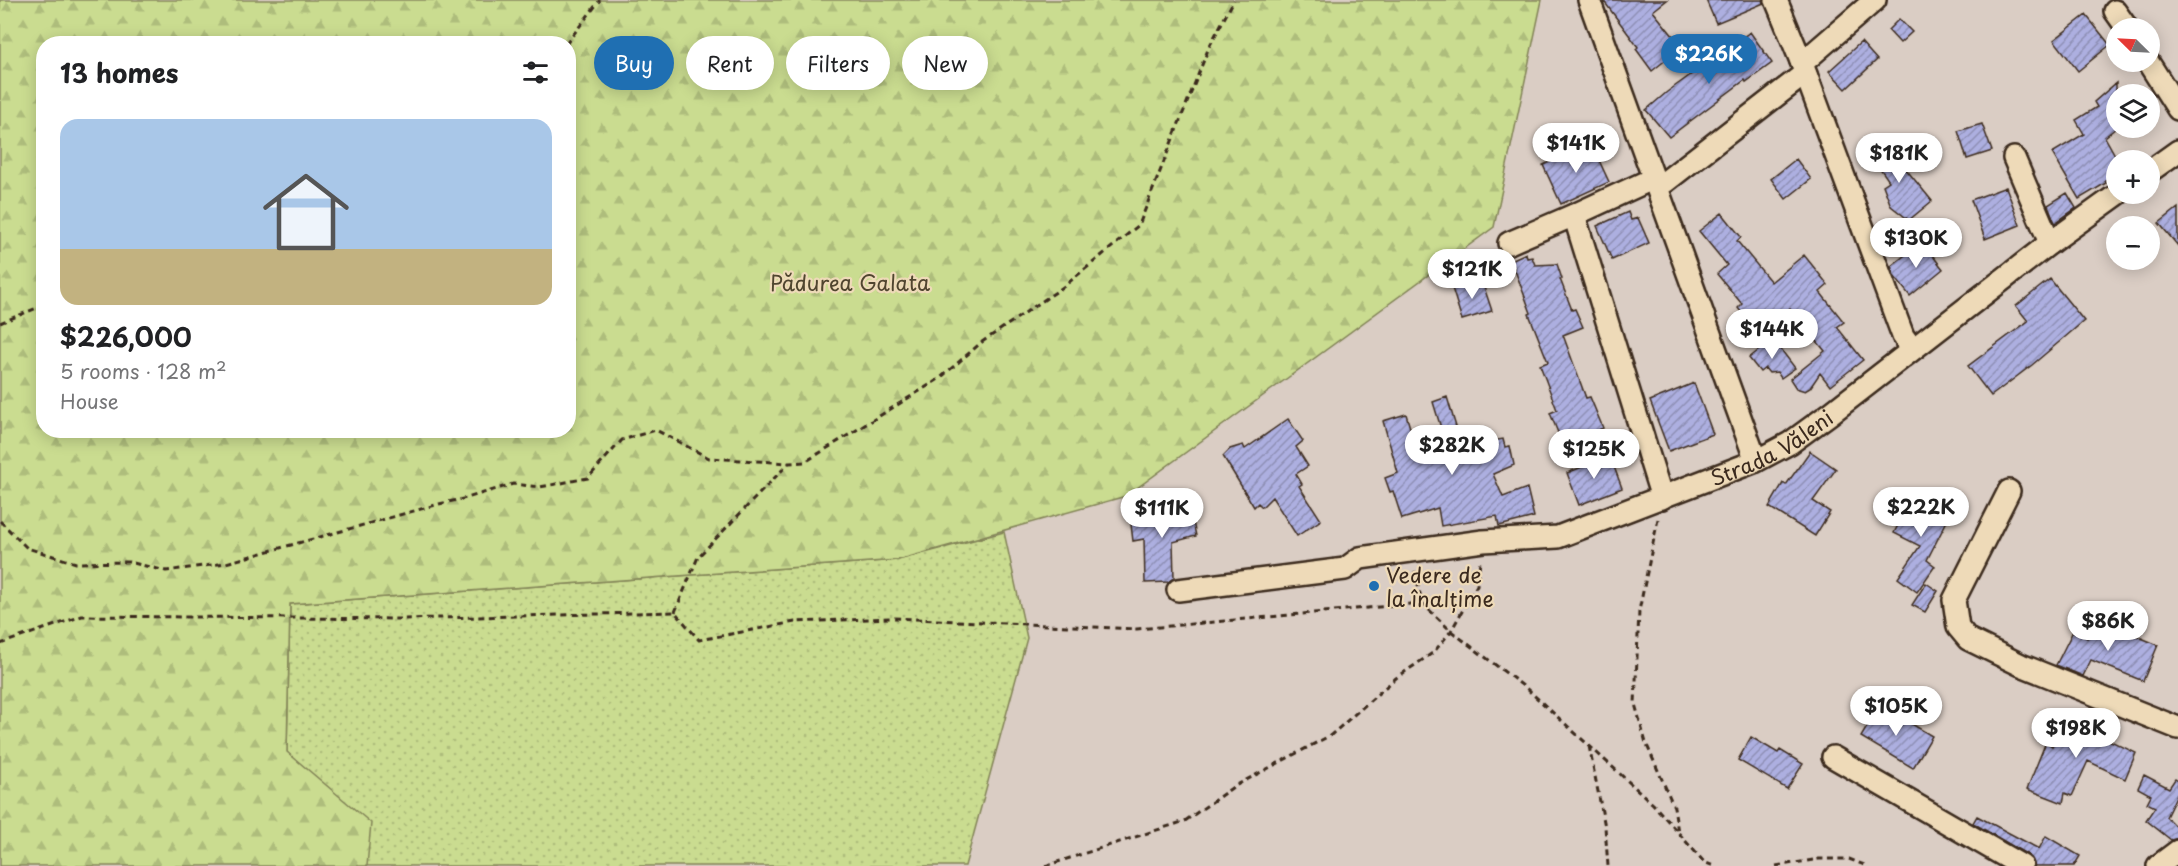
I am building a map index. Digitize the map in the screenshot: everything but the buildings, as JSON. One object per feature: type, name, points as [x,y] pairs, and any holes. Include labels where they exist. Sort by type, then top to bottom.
[{"type":"street","points":[[1589,0],[1755,461]]},
{"type":"street","points":[[1776,0],[1804,68],[1903,336],[1912,348]]},
{"type":"street","points":[[1509,243],[1650,180],[1665,182],[1799,78],[1808,58],[1875,0]]},
{"type":"street","points":[[2154,72],[2178,110]]},
{"type":"street","points":[[2160,164],[2178,151]]},
{"type":"street","points":[[2014,158],[2050,243]]},
{"type":"street","name":"Strada Văleni","points":[[1178,590],[1345,569],[1360,558],[1410,551],[1483,542],[1558,537],[1755,461],[1790,442],[2106,203]]},
{"type":"street","points":[[1574,214],[1662,498]]},
{"type":"street","points":[[2009,491],[1954,600],[1959,627],[1968,639],[2021,665],[2178,728]]},
{"type":"street","points":[[1833,757],[2022,866]]},
{"type":"street","points":[[2158,866],[2178,851]]},
{"type":"path","points":[[572,36],[600,0]]},
{"type":"path","points":[[0,521],[27,548],[75,563],[129,562],[166,571],[226,564],[513,484],[540,487],[588,477],[622,440],[656,430],[710,458],[805,462],[939,379],[982,342],[1063,287],[1138,225],[1209,47],[1234,0]]},
{"type":"path","points":[[0,323],[36,308]]},
{"type":"path","points":[[675,612],[698,557],[789,463]]},
{"type":"path","points":[[1662,498],[1639,611],[1635,704],[1646,743],[1674,807],[1678,834]]},
{"type":"path","points":[[1045,866],[1185,821],[1233,787],[1331,735],[1396,678],[1434,652],[1451,631],[1477,585],[1483,542]]},
{"type":"path","points":[[1410,551],[1422,603],[1451,631],[1527,689],[1653,804],[1704,862],[1714,866]]},
{"type":"path","points":[[675,612],[699,640],[806,622],[892,618],[1137,629],[1422,603]]},
{"type":"path","points":[[0,644],[82,616],[401,619],[675,612]]},
{"type":"path","points":[[1589,746],[1605,827],[1608,866]]},
{"type":"path","points":[[1776,866],[1819,859],[1849,859],[1867,866]]},
{"type":"green space","name":"Pădurea Galata","points":[[0,0],[1542,0],[1494,227],[1126,496],[898,560],[290,604],[287,752],[371,823],[367,866],[0,866]]},
{"type":"green space","points":[[1004,532],[1027,638],[965,866],[367,866],[287,752],[290,604],[898,560]]},
{"type":"place","name":"Vedere de la înalțime","points":[[1374,586]]}]
